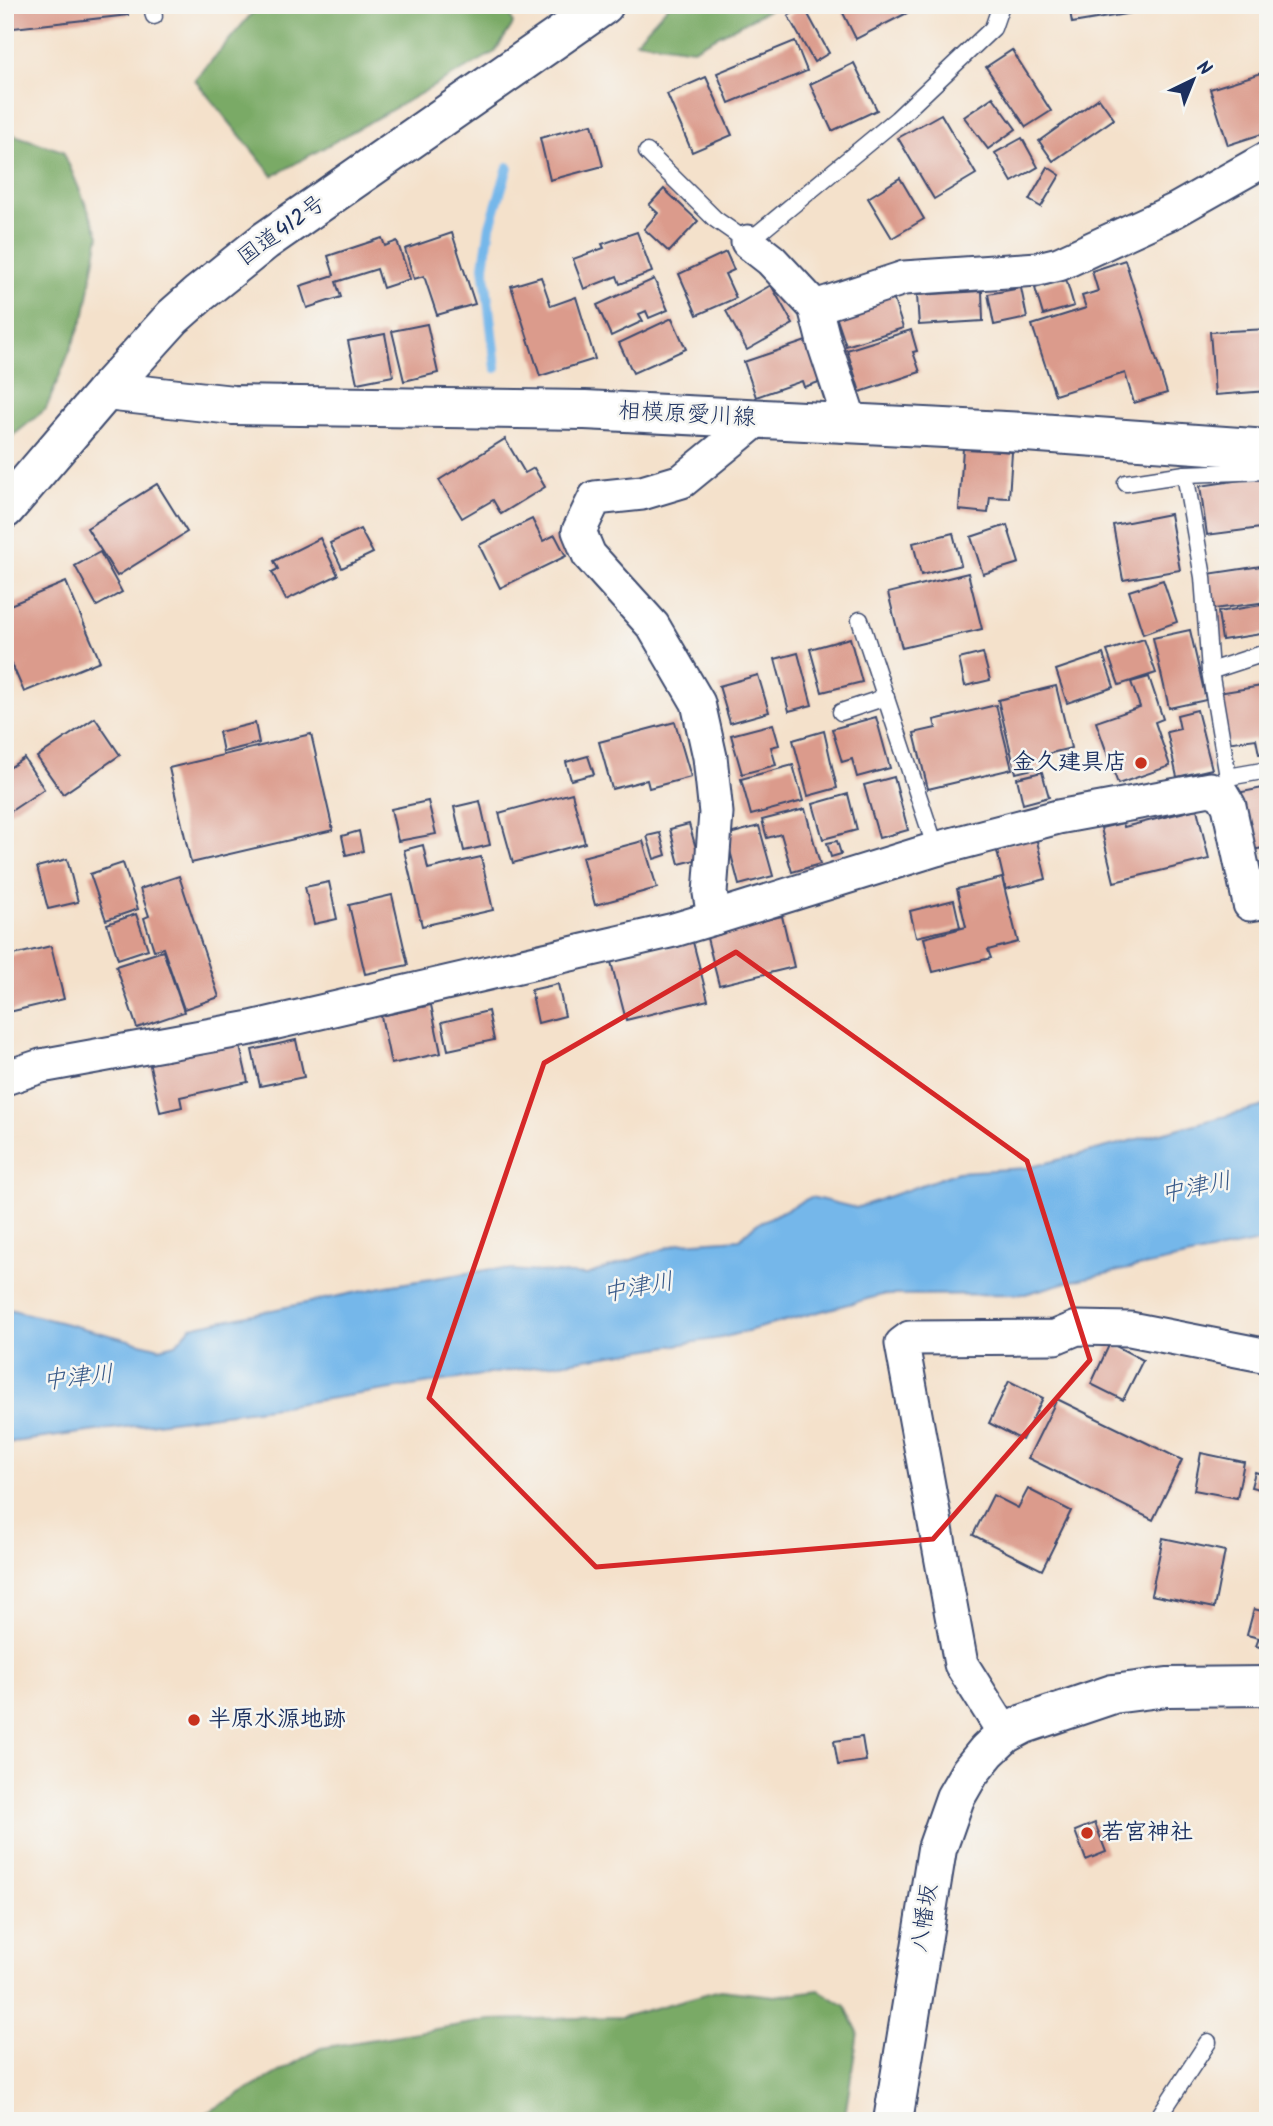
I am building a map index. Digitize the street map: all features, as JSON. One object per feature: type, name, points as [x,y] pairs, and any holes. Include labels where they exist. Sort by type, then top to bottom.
[{"type":"main road","name":"国道412号","points":[[5,509],[173,317],[265,241],[604,5]]},
{"type":"main road","name":"相模原愛川線","points":[[106,391],[233,405],[585,410],[1025,432],[1268,449]]},
{"type":"main road","points":[[1005,1734],[1024,1724],[1113,1693],[1167,1687],[1268,1686]]},
{"type":"main road","name":"八幡坂","points":[[893,2121],[932,1877],[943,1827],[970,1772],[1005,1734]]},
{"type":"street","points":[[815,307],[904,278],[1038,269],[1059,264],[1176,210],[1268,158]]},
{"type":"street","points":[[748,242],[771,260],[815,307],[851,424]]},
{"type":"street","points":[[714,918],[710,893],[716,813],[710,757],[698,703],[653,626],[589,555],[579,531],[595,499],[642,493],[682,481],[759,418]]},
{"type":"street","points":[[5,1078],[41,1066],[277,1021],[661,933],[936,849],[1058,817],[1225,786],[1250,904],[1268,901]]},
{"type":"street","points":[[1005,1734],[961,1664],[902,1344],[910,1338],[1055,1337],[1077,1328],[1130,1329],[1268,1356]]},
{"type":"lane","points":[[647,152],[715,219],[748,242],[897,119],[993,28],[1001,5]]},
{"type":"lane","points":[[1126,483],[1185,474],[1268,471]]},
{"type":"lane","points":[[1185,474],[1203,577],[1210,671],[1225,786],[1268,771]]},
{"type":"lane","points":[[860,621],[936,849]]},
{"type":"lane","points":[[1210,671],[1268,652]]},
{"type":"lane","points":[[841,712],[886,697]]},
{"type":"lane","points":[[1156,2121],[1208,2042]]},
{"type":"highlighted area","points":[[736,952],[1027,1161],[1090,1360],[933,1539],[596,1567],[429,1398],[544,1063]]},
{"type":"green space","points":[[259,5],[507,5],[513,24],[495,52],[273,176],[195,80]]},
{"type":"green space","points":[[669,5],[778,5],[693,49],[636,41]]},
{"type":"green space","points":[[5,132],[63,151],[99,235],[85,314],[46,409],[5,442]]},
{"type":"green space","points":[[720,1990],[775,1996],[819,1990],[845,2006],[858,2032],[842,2121],[199,2121],[207,2113],[321,2048],[490,2020],[622,2017]]},
{"type":"water","name":"中津川","points":[[1268,1105],[1268,1240],[1071,1281],[1025,1294],[882,1295],[721,1338],[269,1408],[5,1443],[5,1308],[160,1348],[176,1344],[191,1327],[387,1286],[493,1269],[587,1275],[681,1243],[740,1239],[755,1225],[811,1197],[856,1208],[958,1172],[1027,1168]]},
{"type":"building","points":[[5,5],[127,5],[128,15],[5,29]]},
{"type":"building","points":[[853,5],[903,5],[907,13],[856,39],[842,11]]},
{"type":"building","points":[[1069,5],[1143,5],[1144,11],[1072,23]]},
{"type":"building","points":[[804,7],[829,53],[814,62],[788,16]]},
{"type":"building","points":[[795,41],[807,71],[729,103],[717,73]]},
{"type":"building","points":[[1012,50],[1051,111],[1026,127],[986,67]]},
{"type":"building","points":[[854,63],[877,110],[832,131],[810,84]]},
{"type":"building","points":[[1268,71],[1268,132],[1228,145],[1210,89]]},
{"type":"building","points":[[706,77],[732,135],[692,152],[667,94]]},
{"type":"building","points":[[993,97],[1016,129],[988,149],[964,117]]},
{"type":"building","points":[[1099,98],[1114,119],[1053,161],[1039,141]]},
{"type":"building","points":[[941,114],[976,174],[934,199],[898,138]]},
{"type":"building","points":[[592,124],[603,166],[550,180],[540,138]]},
{"type":"building","points":[[1022,138],[1038,167],[1012,182],[995,153]]},
{"type":"building","points":[[1048,167],[1060,175],[1041,207],[1029,200]]},
{"type":"building","points":[[900,178],[924,219],[892,238],[868,198]]},
{"type":"building","points":[[664,189],[698,221],[669,252],[644,229],[658,213],[649,205]]},
{"type":"building","points":[[637,232],[652,272],[620,284],[617,276],[584,289],[573,259],[604,248],[602,244]]},
{"type":"building","points":[[452,233],[475,304],[437,315],[424,276],[414,279],[405,249]]},
{"type":"building","points":[[382,238],[385,246],[397,241],[410,279],[383,288],[377,269],[336,282],[341,297],[307,308],[300,286],[334,275],[328,256]]},
{"type":"building","points":[[726,252],[734,270],[725,274],[736,298],[697,315],[679,274]]},
{"type":"building","points":[[1125,260],[1167,393],[1134,403],[1125,373],[1055,395],[1032,325],[1086,308],[1082,296],[1098,291],[1092,271]]},
{"type":"building","points":[[541,277],[551,306],[576,297],[595,359],[540,376],[511,286]]},
{"type":"building","points":[[654,279],[668,310],[649,318],[646,311],[639,314],[643,321],[611,336],[597,305]]},
{"type":"building","points":[[1066,279],[1074,306],[1043,315],[1035,288]]},
{"type":"building","points":[[771,285],[793,324],[747,350],[726,311]]},
{"type":"building","points":[[1021,288],[1027,318],[994,325],[988,294]]},
{"type":"building","points":[[891,291],[903,328],[846,346],[834,310]]},
{"type":"building","points":[[982,291],[983,321],[919,325],[917,295]]},
{"type":"building","points":[[672,318],[686,349],[633,373],[619,343]]},
{"type":"building","points":[[427,324],[438,373],[404,381],[392,331]]},
{"type":"building","points":[[1268,329],[1268,391],[1215,395],[1210,332]]},
{"type":"building","points":[[911,330],[917,351],[913,352],[920,372],[860,392],[847,350]]},
{"type":"building","points":[[385,334],[393,376],[357,383],[348,341]]},
{"type":"building","points":[[812,339],[825,380],[804,387],[802,381],[756,397],[744,362]]},
{"type":"building","points":[[505,439],[525,473],[534,468],[545,487],[501,514],[493,500],[462,518],[439,480]]},
{"type":"building","points":[[963,448],[1012,452],[1009,498],[990,497],[988,513],[959,510]]},
{"type":"building","points":[[1268,476],[1268,527],[1207,535],[1200,486]]},
{"type":"building","points":[[157,484],[187,532],[117,576],[87,528]]},
{"type":"building","points":[[1170,514],[1180,570],[1123,580],[1113,525]]},
{"type":"building","points":[[532,519],[543,541],[555,535],[566,556],[500,588],[479,545]]},
{"type":"building","points":[[1007,525],[1019,563],[983,574],[971,537]]},
{"type":"building","points":[[360,529],[373,553],[342,568],[330,543]]},
{"type":"building","points":[[953,533],[961,565],[921,575],[913,543]]},
{"type":"building","points":[[320,538],[338,575],[286,600],[272,572],[278,569],[274,561]]},
{"type":"building","points":[[100,552],[122,592],[97,606],[75,566]]},
{"type":"building","points":[[1268,565],[1267,602],[1214,609],[1208,574]]},
{"type":"building","points":[[968,573],[982,629],[902,648],[888,593]]},
{"type":"building","points":[[1163,580],[1177,622],[1143,634],[1129,591]]},
{"type":"building","points":[[66,582],[100,661],[24,692],[5,648],[5,607]]},
{"type":"building","points":[[1268,604],[1268,633],[1222,640],[1218,612]]},
{"type":"building","points":[[1190,630],[1206,700],[1169,708],[1153,638]]},
{"type":"building","points":[[850,638],[862,682],[822,692],[810,649]]},
{"type":"building","points":[[1144,639],[1156,673],[1119,685],[1107,651]]},
{"type":"building","points":[[798,653],[812,705],[789,711],[775,659]]},
{"type":"building","points":[[983,653],[990,680],[965,686],[959,659]]},
{"type":"building","points":[[1103,654],[1114,687],[1067,703],[1056,670]]},
{"type":"building","points":[[758,675],[769,712],[730,723],[719,686]]},
{"type":"building","points":[[1149,677],[1163,719],[1155,722],[1170,766],[1118,784],[1096,722],[1140,707],[1131,682]]},
{"type":"building","points":[[1268,685],[1268,753],[1259,754],[1256,739],[1226,743],[1218,693]]},
{"type":"building","points":[[1056,686],[1071,748],[1043,755],[1045,766],[1016,773],[998,700]]},
{"type":"building","points":[[996,705],[1012,769],[928,789],[914,733],[936,728],[934,720]]},
{"type":"building","points":[[1197,710],[1212,769],[1177,777],[1167,732],[1180,729],[1177,715]]},
{"type":"building","points":[[876,717],[890,768],[857,777],[852,759],[842,762],[832,729]]},
{"type":"building","points":[[95,718],[120,755],[63,794],[37,757]]},
{"type":"building","points":[[675,722],[691,777],[649,788],[647,780],[612,789],[599,742]]},
{"type":"building","points":[[255,723],[259,743],[223,752],[219,732]]},
{"type":"building","points":[[773,724],[779,745],[771,747],[776,765],[742,774],[731,735]]},
{"type":"building","points":[[824,731],[837,788],[808,796],[793,740]]},
{"type":"building","points":[[311,734],[333,830],[191,863],[169,768]]},
{"type":"building","points":[[588,756],[594,774],[571,780],[566,762]]},
{"type":"building","points":[[24,758],[44,789],[5,815],[5,771]]},
{"type":"building","points":[[793,765],[803,801],[751,815],[741,779]]},
{"type":"building","points":[[1042,772],[1049,797],[1023,804],[1017,778]]},
{"type":"building","points":[[894,777],[908,830],[879,838],[864,785]]},
{"type":"building","points":[[1268,787],[1268,847],[1247,851],[1237,793]]},
{"type":"building","points":[[572,793],[585,843],[513,863],[499,813]]},
{"type":"building","points":[[848,794],[857,830],[823,839],[813,804]]},
{"type":"building","points":[[428,801],[436,834],[398,841],[391,809]]},
{"type":"building","points":[[480,801],[490,845],[464,851],[454,807]]},
{"type":"building","points":[[805,809],[820,864],[792,872],[781,834],[767,838],[762,820]]},
{"type":"building","points":[[1197,809],[1209,859],[1114,882],[1101,828],[1123,823],[1124,827]]},
{"type":"building","points":[[689,824],[699,859],[679,864],[670,829]]},
{"type":"building","points":[[759,826],[773,876],[739,885],[726,835]]},
{"type":"building","points":[[359,831],[363,851],[346,855],[342,836]]},
{"type":"building","points":[[660,833],[666,855],[654,859],[647,836]]},
{"type":"building","points":[[1036,837],[1046,879],[1006,889],[996,847]]},
{"type":"building","points":[[643,841],[657,888],[595,905],[582,857]]},
{"type":"building","points":[[837,841],[841,854],[831,857],[827,843]]},
{"type":"building","points":[[423,845],[428,869],[481,857],[493,910],[422,926],[404,850]]},
{"type":"building","points":[[67,859],[78,902],[48,909],[37,867]]},
{"type":"building","points":[[123,863],[138,909],[106,920],[90,874]]},
{"type":"building","points":[[179,876],[219,997],[184,1009],[163,948],[154,950],[144,918],[149,916],[140,889]]},
{"type":"building","points":[[1002,878],[1018,942],[988,950],[991,958],[933,972],[924,938],[966,927],[957,889]]},
{"type":"building","points":[[329,882],[337,919],[314,924],[305,887]]},
{"type":"building","points":[[392,895],[408,965],[365,974],[349,905]]},
{"type":"building","points":[[954,900],[960,927],[916,937],[910,911]]},
{"type":"building","points":[[136,914],[148,949],[118,959],[107,924]]},
{"type":"building","points":[[782,916],[794,967],[719,985],[706,934]]},
{"type":"building","points":[[693,942],[708,1000],[626,1020],[611,962]]},
{"type":"building","points":[[51,946],[64,999],[5,1013],[5,957]]},
{"type":"building","points":[[163,951],[184,1012],[137,1028],[116,966]]},
{"type":"building","points":[[558,984],[565,1016],[538,1023],[531,990]]},
{"type":"building","points":[[431,1005],[441,1053],[391,1064],[381,1016]]},
{"type":"building","points":[[488,1011],[494,1040],[448,1050],[442,1022]]},
{"type":"building","points":[[296,1040],[304,1077],[260,1086],[252,1050]]},
{"type":"building","points":[[239,1042],[248,1082],[180,1097],[182,1107],[160,1112],[149,1061]]},
{"type":"building","points":[[1110,1343],[1143,1360],[1123,1400],[1091,1384]]},
{"type":"building","points":[[1009,1381],[1043,1398],[1022,1440],[989,1423]]},
{"type":"building","points":[[1057,1399],[1182,1460],[1153,1520],[1028,1458]]},
{"type":"building","points":[[1201,1453],[1244,1462],[1237,1498],[1194,1490]]},
{"type":"building","points":[[1255,1472],[1268,1476],[1268,1491],[1251,1487]]},
{"type":"building","points":[[1028,1489],[1071,1511],[1042,1570],[973,1535],[993,1495],[1018,1508]]},
{"type":"building","points":[[1163,1538],[1225,1551],[1214,1608],[1151,1595]]},
{"type":"building","points":[[1267,1605],[1268,1649],[1256,1646],[1259,1638],[1247,1635],[1254,1609],[1265,1612]]},
{"type":"building","points":[[862,1737],[866,1761],[838,1765],[834,1741]]},
{"type":"building","points":[[1095,1823],[1106,1852],[1086,1860],[1075,1831]]},
{"type":"waterway","points":[[496,368],[484,266],[490,226],[508,167]]},
{"type":"place","name":"金久建具店","points":[[1141,763]]},
{"type":"place","name":"半原水源地跡","points":[[194,1720]]},
{"type":"place","name":"若宮神社","points":[[1087,1833]]}]
